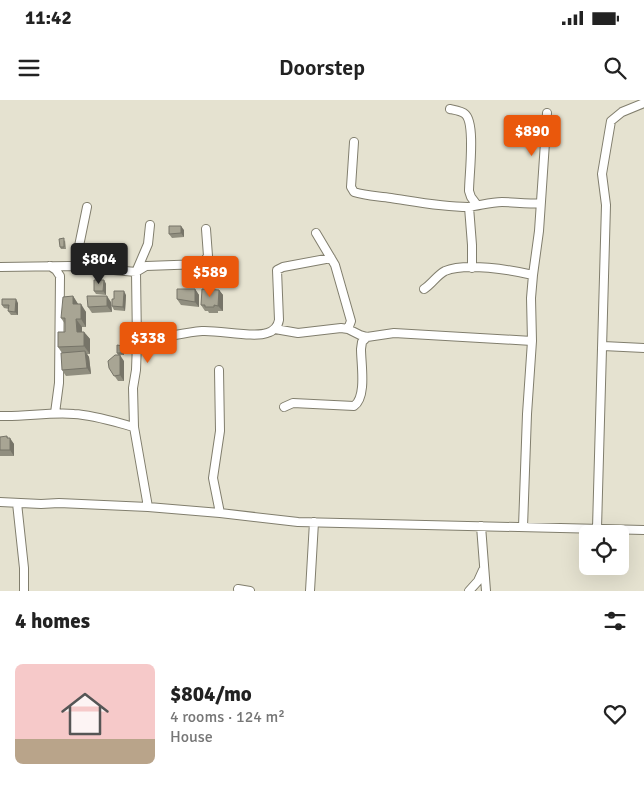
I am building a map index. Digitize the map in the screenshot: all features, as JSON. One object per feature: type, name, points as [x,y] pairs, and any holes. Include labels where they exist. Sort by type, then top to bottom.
[{"type":"street","points":[[597,525],[606,205],[602,174],[611,121],[622,112],[644,103]]},
{"type":"street","points":[[450,109],[464,112],[471,127],[472,268]]},
{"type":"street","points":[[523,527],[532,341],[532,275],[539,231],[547,112]]},
{"type":"street","points":[[354,142],[351,186],[354,192],[426,204],[473,206],[504,202],[540,203]]},
{"type":"street","points":[[86,207],[79,246],[86,267]]},
{"type":"street","points":[[148,507],[134,427],[134,388],[137,342],[136,272],[148,244],[150,225]]},
{"type":"street","points":[[0,267],[86,267],[136,272],[146,266],[202,264],[208,256],[206,229]]},
{"type":"street","points":[[316,233],[335,265],[351,322],[348,329]]},
{"type":"street","points":[[137,342],[202,331],[224,331],[257,335],[269,333],[278,324],[279,310],[276,270],[283,266],[331,258]]},
{"type":"street","points":[[50,266],[60,276],[59,383],[55,414]]},
{"type":"street","points":[[424,289],[448,270],[500,268],[532,275]]},
{"type":"street","points":[[275,329],[298,333],[333,328],[348,329],[360,336],[367,337],[394,333],[532,341]]},
{"type":"street","points":[[284,408],[293,403],[354,406],[360,402],[362,394],[361,349],[362,342],[367,337]]},
{"type":"street","points":[[603,346],[644,348]]},
{"type":"street","points":[[219,370],[220,431],[213,478],[220,513]]},
{"type":"street","points":[[0,416],[87,415],[134,427]]},
{"type":"street","points":[[0,502],[148,507],[314,522],[579,528]]},
{"type":"street","points":[[17,503],[24,568],[24,591]]},
{"type":"street","points":[[311,590],[314,522]]},
{"type":"street","points":[[481,526],[486,591]]},
{"type":"street","points":[[629,529],[644,530]]},
{"type":"street","points":[[469,591],[478,581],[484,570]]},
{"type":"street","points":[[238,590],[250,591]]},
{"type":"building","points":[[169,226],[181,226],[181,233],[169,234]]},
{"type":"building","points":[[64,238],[64,247],[60,247],[59,239]]},
{"type":"building","points":[[119,252],[120,260],[116,260],[115,253]]},
{"type":"building","points":[[94,280],[104,280],[103,291],[94,291]]},
{"type":"building","points":[[177,289],[195,289],[195,302],[177,299]]},
{"type":"building","points":[[202,289],[219,290],[218,306],[205,307],[205,305],[201,305]]},
{"type":"building","points":[[114,291],[124,291],[123,307],[112,306]]},
{"type":"building","points":[[73,296],[73,304],[81,304],[81,319],[76,319],[77,332],[84,332],[84,346],[58,347],[58,332],[65,332],[65,318],[61,318],[63,297]]},
{"type":"building","points":[[87,296],[107,296],[107,306],[88,307]]},
{"type":"building","points":[[2,299],[16,299],[15,312],[8,311],[9,305],[2,305]]},
{"type":"building","points":[[117,345],[123,346],[122,353],[117,353]]},
{"type":"building","points":[[85,351],[87,368],[62,370],[61,353]]},
{"type":"building","points":[[115,355],[120,355],[120,375],[114,376],[109,368],[108,361]]},
{"type":"building","points":[[7,436],[7,438],[10,438],[10,450],[0,450],[0,437]]}]
